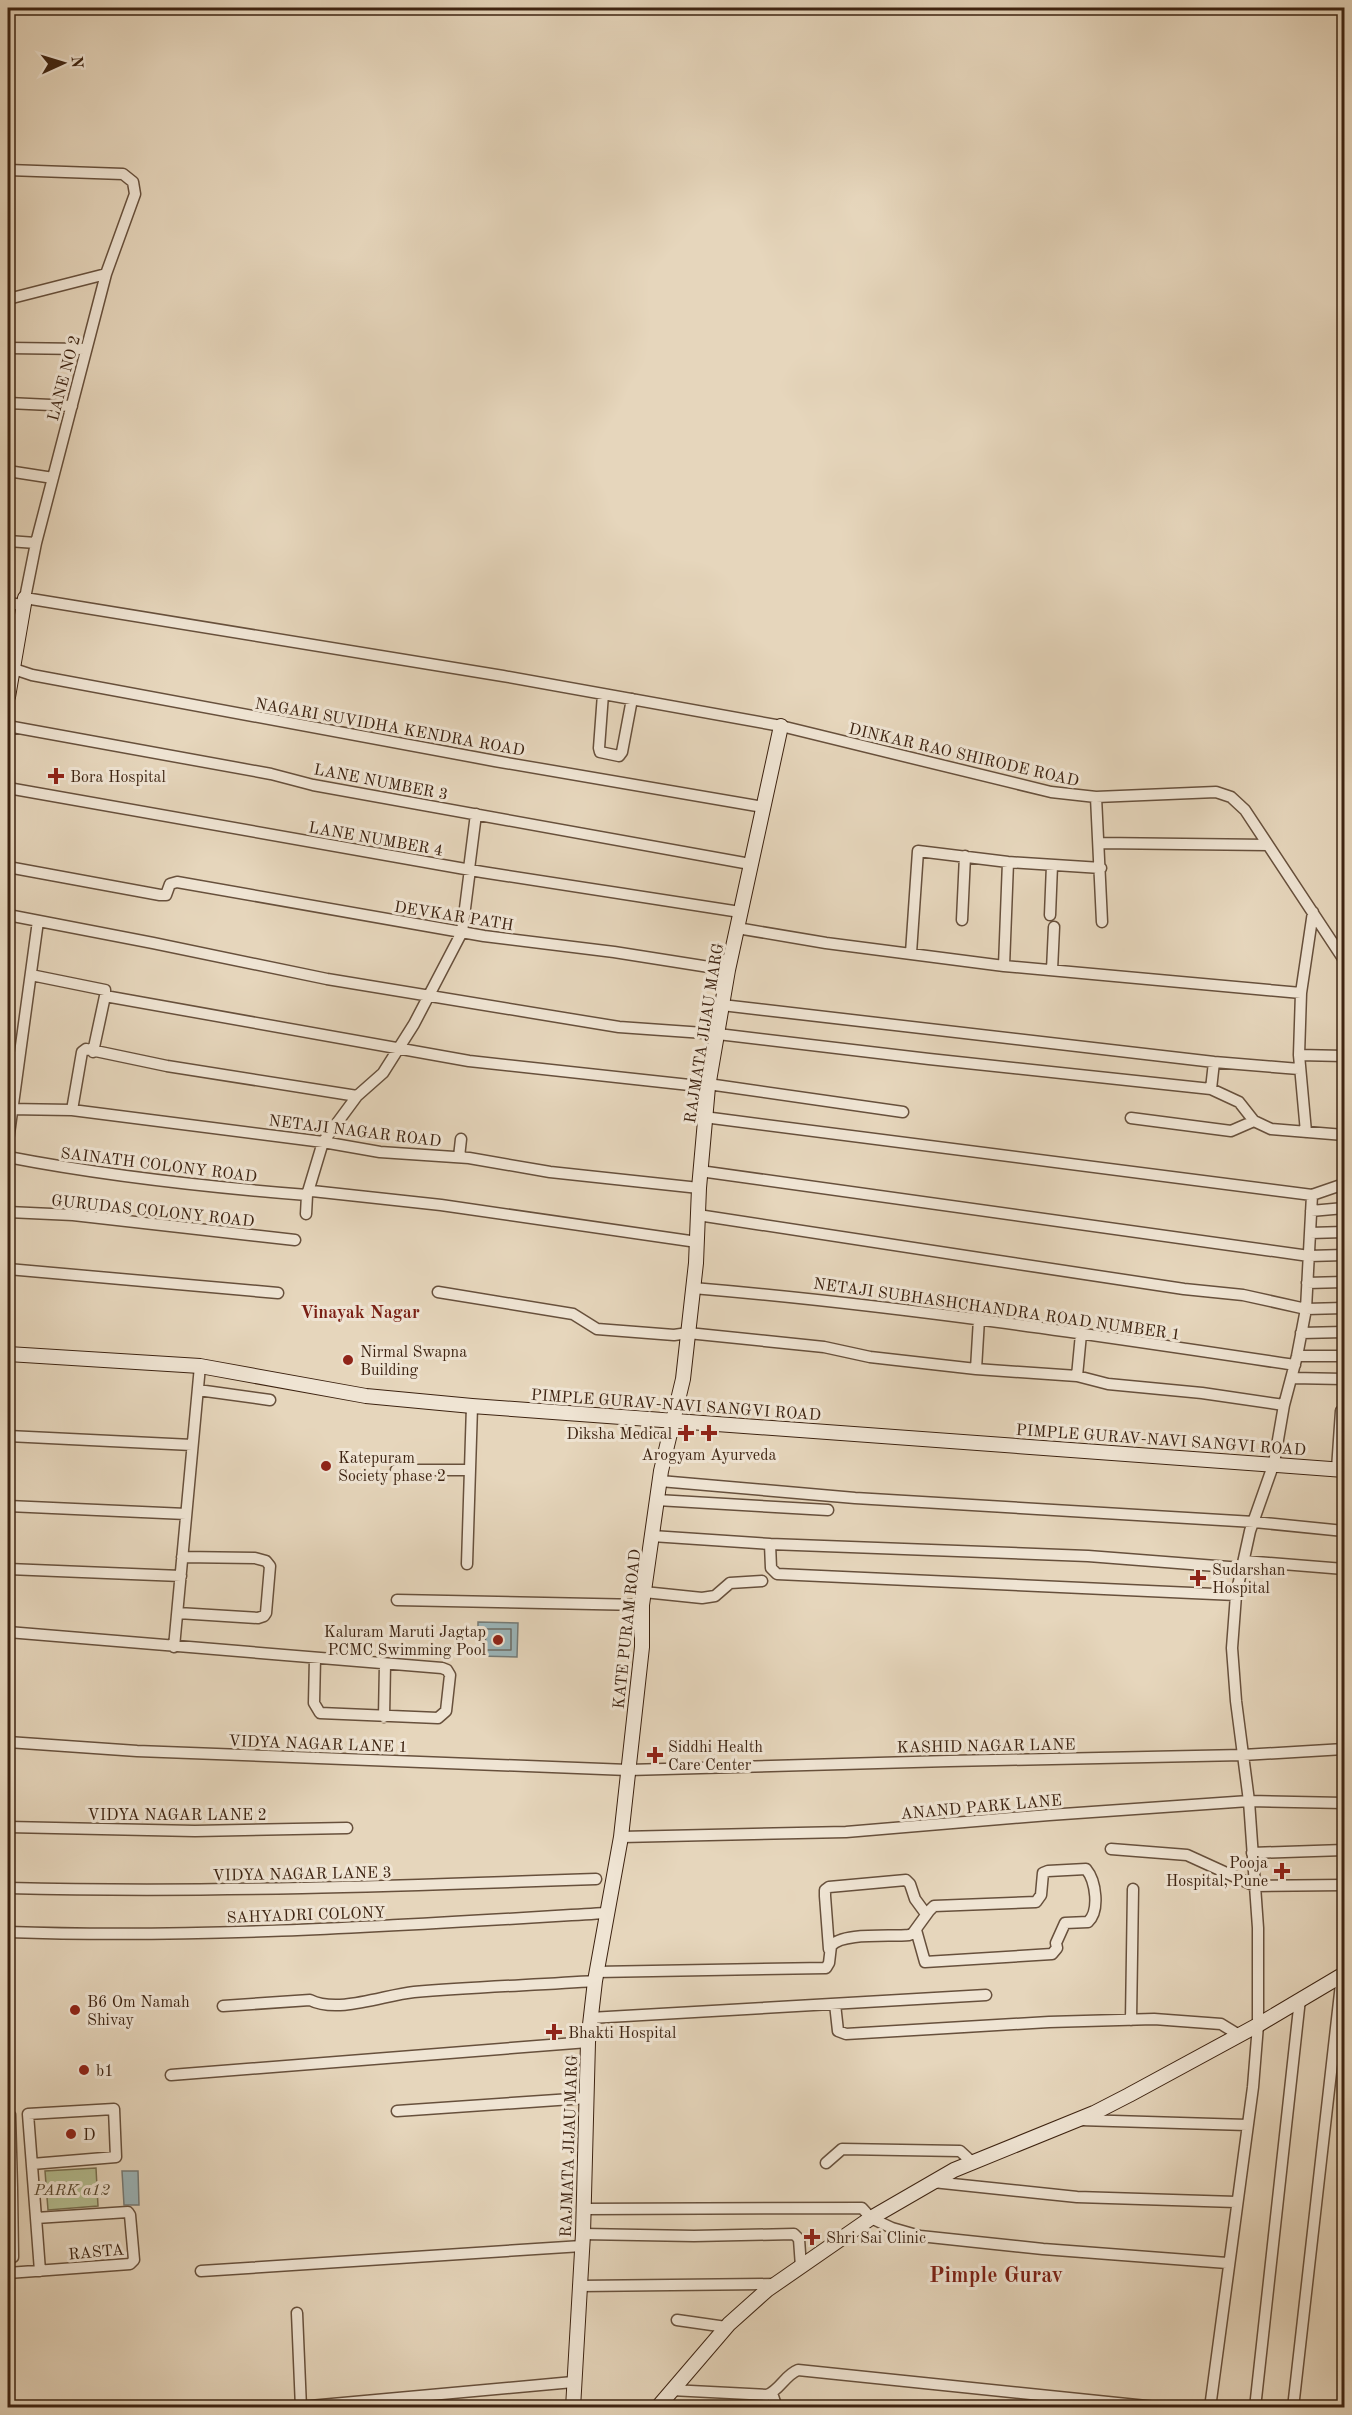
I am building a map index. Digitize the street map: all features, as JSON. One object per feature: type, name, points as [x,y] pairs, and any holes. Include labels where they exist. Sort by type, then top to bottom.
[{"type":"street","name":"LANE NO 2","points":[[8,170],[123,174],[133,182],[135,194],[106,274],[36,543],[24,601]]},
{"type":"street","points":[[8,299],[106,274]]},
{"type":"street","points":[[8,348],[86,350]]},
{"type":"street","points":[[8,403],[72,406]]},
{"type":"street","points":[[8,471],[53,478]]},
{"type":"street","points":[[8,541],[36,543]]},
{"type":"street","points":[[8,697],[10,667],[24,601]]},
{"type":"street","name":"DINKAR RAO SHIRODE ROAD","points":[[8,603],[24,601],[632,699],[781,726],[1024,786],[1096,797],[1216,792],[1231,797],[1245,810],[1344,960]]},
{"type":"street","name":"NAGARI SUVIDHA KENDRA ROAD","points":[[10,667],[32,675],[495,761],[763,807]]},
{"type":"street","points":[[603,694],[599,748],[604,754],[619,756],[622,752],[632,699]]},
{"type":"street","name":"RAJMATA JIJAU MARG","points":[[672,1420],[683,1379],[693,1288],[708,1086],[728,970],[781,726]]},
{"type":"street","name":"LANE NUMBER 3","points":[[8,732],[13,727],[271,774],[313,785],[750,864]]},
{"type":"street","name":"LANE NUMBER 4","points":[[8,788],[469,869],[740,912]]},
{"type":"street","points":[[1096,797],[1102,922]]},
{"type":"street","points":[[306,1214],[323,1142],[357,1096],[383,1073],[428,997],[462,932],[476,814]]},
{"type":"street","points":[[1099,843],[1268,845]]},
{"type":"street","points":[[911,953],[918,851],[1008,862],[1101,868]]},
{"type":"street","points":[[962,920],[964,856]]},
{"type":"street","points":[[1004,966],[1008,862]]},
{"type":"street","points":[[1050,915],[1052,865]]},
{"type":"street","name":"DEVKAR PATH","points":[[8,867],[160,895],[166,895],[170,884],[177,882],[462,932],[728,970]]},
{"type":"street","points":[[1306,1132],[1299,1055],[1301,993],[1312,912]]},
{"type":"street","points":[[8,915],[327,979],[619,1027],[718,1034],[1211,1089],[1239,1102],[1254,1121],[1270,1129],[1344,1135]]},
{"type":"street","points":[[8,1142],[10,1109],[38,921]]},
{"type":"street","points":[[1052,970],[1054,927]]},
{"type":"street","points":[[737,928],[826,943],[1004,966],[1301,993]]},
{"type":"street","points":[[31,975],[105,990],[93,1052]]},
{"type":"street","points":[[105,996],[469,1061],[708,1086],[903,1112]]},
{"type":"street","points":[[722,1005],[1214,1062],[1299,1069]]},
{"type":"street","points":[[72,1110],[82,1052],[86,1049],[214,1074],[357,1096]]},
{"type":"street","points":[[1299,1055],[1344,1056]]},
{"type":"street","points":[[1211,1089],[1214,1062]]},
{"type":"street","name":"NETAJI NAGAR ROAD","points":[[10,1109],[72,1110],[323,1142],[380,1152],[459,1157],[550,1172],[699,1188]]},
{"type":"street","points":[[704,1117],[1312,1195],[1344,1184]]},
{"type":"street","points":[[1131,1118],[1231,1131],[1254,1121]]},
{"type":"street","points":[[459,1157],[461,1139]]},
{"type":"street","name":"SAINATH COLONY ROAD","points":[[8,1157],[51,1166],[212,1188],[310,1193],[441,1206],[697,1242]]},
{"type":"street","points":[[700,1171],[1309,1256],[1344,1255]]},
{"type":"street","points":[[1210,2408],[1258,2025],[1258,1928],[1249,1801],[1236,1701],[1232,1648],[1236,1595],[1254,1522],[1274,1463],[1284,1405],[1306,1309],[1312,1195]]},
{"type":"street","points":[[1311,1211],[1344,1208]]},
{"type":"street","name":"GURUDAS COLONY ROAD","points":[[8,1212],[73,1215],[295,1240]]},
{"type":"street","points":[[698,1215],[1127,1280],[1243,1295],[1306,1309],[1344,1308]]},
{"type":"street","points":[[1310,1233],[1344,1232]]},
{"type":"street","points":[[8,1269],[278,1293]]},
{"type":"street","points":[[1307,1282],[1344,1282]]},
{"type":"street","name":"NETAJI SUBHASHCHANDRA ROAD NUMBER 1","points":[[693,1288],[791,1296],[1296,1360],[1344,1356]]},
{"type":"street","points":[[438,1292],[573,1314],[592,1328],[597,1329],[674,1335],[688,1333],[824,1347],[870,1357],[976,1369],[1077,1376],[1108,1384],[1202,1393],[1284,1405]]},
{"type":"street","points":[[976,1369],[979,1319]]},
{"type":"street","points":[[1301,1334],[1344,1332]]},
{"type":"street","points":[[1077,1376],[1081,1334]]},
{"type":"street","name":"PIMPLE GURAV-NAVI SANGVI ROAD","points":[[8,1354],[200,1366],[366,1396],[472,1406],[1341,1469]]},
{"type":"street","points":[[174,1647],[200,1366]]},
{"type":"street","points":[[1292,1378],[1344,1379]]},
{"type":"street","points":[[198,1390],[270,1400]]},
{"type":"street","points":[[467,1564],[472,1406]]},
{"type":"street","points":[[1341,1411],[1341,1469]]},
{"type":"street","name":"KATE PURAM ROAD","points":[[628,1770],[642,1647],[643,1598],[660,1481],[672,1420]]},
{"type":"street","points":[[8,1436],[192,1445]]},
{"type":"street","points":[[396,1470],[470,1470]]},
{"type":"street","points":[[660,1481],[855,1498],[1254,1522],[1344,1531]]},
{"type":"street","points":[[657,1500],[828,1510]]},
{"type":"street","points":[[8,1506],[186,1514]]},
{"type":"street","points":[[652,1536],[770,1545],[1088,1556],[1344,1569]]},
{"type":"street","points":[[770,1545],[771,1568],[777,1574],[1236,1595]]},
{"type":"street","points":[[178,1613],[258,1618],[264,1616],[270,1566],[261,1559],[182,1557]]},
{"type":"street","points":[[8,1569],[181,1576]]},
{"type":"street","points":[[397,1600],[702,1598],[715,1596],[730,1583],[762,1581]]},
{"type":"street","points":[[8,1632],[442,1668],[447,1670],[451,1683],[446,1711],[443,1716],[432,1718],[320,1713],[314,1703],[315,1658]]},
{"type":"street","points":[[384,1717],[385,1664]]},
{"type":"street","name":"VIDYA NAGAR LANE 1","points":[[8,1742],[137,1751],[628,1770]]},
{"type":"street","name":"KASHID NAGAR LANE","points":[[628,1770],[961,1760],[1243,1755],[1344,1749]]},
{"type":"street","name":"RAJMATA JIJAU MARG","points":[[573,2408],[584,2209],[590,2018],[595,1977],[621,1837],[628,1770]]},
{"type":"street","name":"ANAND PARK LANE","points":[[621,1837],[846,1832],[1249,1801],[1344,1803]]},
{"type":"street","name":"VIDYA NAGAR LANE 2","points":[[8,1827],[195,1831],[347,1828]]},
{"type":"street","points":[[1111,1849],[1187,1855],[1255,1886],[1344,1886]]},
{"type":"street","points":[[1252,1853],[1344,1850]]},
{"type":"street","points":[[830,1949],[836,1940],[909,1935],[916,1930],[934,1906],[1036,1902],[1041,1895],[1043,1873],[1077,1869],[1086,1869],[1089,1872],[1096,1906],[1093,1917],[1088,1922],[1065,1923],[1056,1943],[1057,1948],[1052,1954],[925,1962],[916,1930]]},
{"type":"street","name":"VIDYA NAGAR LANE 3","points":[[8,1888],[265,1889],[596,1879]]},
{"type":"street","points":[[224,2006],[310,2000],[317,2004],[354,2005],[383,1996],[414,1992],[595,1977],[826,1968],[829,1963],[830,1949],[825,1896],[825,1890],[828,1887],[906,1880],[910,1884],[915,1899],[926,1914]]},
{"type":"street","points":[[1131,2020],[1132,1890]]},
{"type":"street","name":"SAHYADRI COLONY","points":[[8,1932],[91,1935],[180,1934],[400,1926],[606,1913]]},
{"type":"street","points":[[657,2408],[726,2327],[776,2284],[871,2218],[933,2182],[1129,2095],[1258,2025],[1343,1974]]},
{"type":"street","points":[[1293,2408],[1343,1974]]},
{"type":"street","points":[[590,2018],[986,1995]]},
{"type":"street","points":[[1255,2408],[1300,1999]]},
{"type":"street","points":[[835,2004],[838,2031],[846,2034],[1026,2023],[1131,2020],[1221,2024],[1239,2035]]},
{"type":"street","points":[[171,2075],[588,2042]]},
{"type":"street","points":[[397,2111],[586,2098]]},
{"type":"street","points":[[32,2164],[116,2157],[114,2110],[29,2113],[32,2164],[40,2271]]},
{"type":"street","points":[[8,2113],[10,2115],[13,2257],[8,2259]]},
{"type":"street","points":[[1077,2120],[1247,2125]]},
{"type":"street","points":[[826,2163],[842,2149],[960,2151],[973,2163]]},
{"type":"street","points":[[933,2182],[1077,2197],[1236,2202]]},
{"type":"street","points":[[584,2209],[862,2208],[871,2218],[892,2228],[920,2236],[1043,2249],[1227,2263]]},
{"type":"street","name":"RASTA","points":[[8,2273],[130,2264],[134,2260],[128,2212],[36,2218]]},
{"type":"street","points":[[201,2271],[582,2240],[794,2234],[799,2239],[801,2267]]},
{"type":"street","points":[[579,2286],[776,2284]]},
{"type":"street","points":[[297,2313],[301,2407]]},
{"type":"street","points":[[677,2320],[726,2327]]},
{"type":"street","points":[[671,2390],[767,2395],[772,2393],[791,2372],[798,2370],[1166,2408]]},
{"type":"street","points":[[288,2408],[573,2382]]},
{"type":"street","points":[[772,2393],[777,2408]]},
{"type":"green space","name":"PARK a12","points":[[96,2168],[98,2206],[48,2210],[45,2171]]},
{"type":"water","name":"Kaluram Maruti Jagtap PCMC Swimming Pool","points":[[478,1622],[518,1623],[517,1657],[478,1656]]},
{"type":"water","points":[[122,2171],[138,2171],[139,2205],[124,2205]]},
{"type":"place","name":"Bora Hospital","points":[[56,776]]},
{"type":"place","name":"Nirmal Swapna Building","points":[[348,1360]]},
{"type":"place","name":"Diksha Medical","points":[[686,1433]]},
{"type":"place","name":"Arogyam Ayurveda","points":[[709,1433]]},
{"type":"place","name":"Katepuram Society phase 2","points":[[326,1466]]},
{"type":"place","name":"Sudarshan Hospital","points":[[1198,1578]]},
{"type":"place","name":"Kaluram Maruti Jagtap PCMC Swimming Pool","points":[[498,1640]]},
{"type":"place","name":"Siddhi Health Care Center","points":[[655,1755]]},
{"type":"place","name":"Pooja Hospital, Pune","points":[[1282,1871]]},
{"type":"place","name":"B6 Om Namah Shivay","points":[[75,2010]]},
{"type":"place","name":"Bhakti Hospital","points":[[554,2032]]},
{"type":"place","name":"b1","points":[[84,2070]]},
{"type":"place","name":"D","points":[[71,2134]]},
{"type":"place","name":"Shri Sai Clinic","points":[[812,2237]]},
{"type":"district","name":"Vinayak Nagar","points":[[360,1312]]},
{"type":"district","name":"Pimple Gurav","points":[[996,2274]]}]
